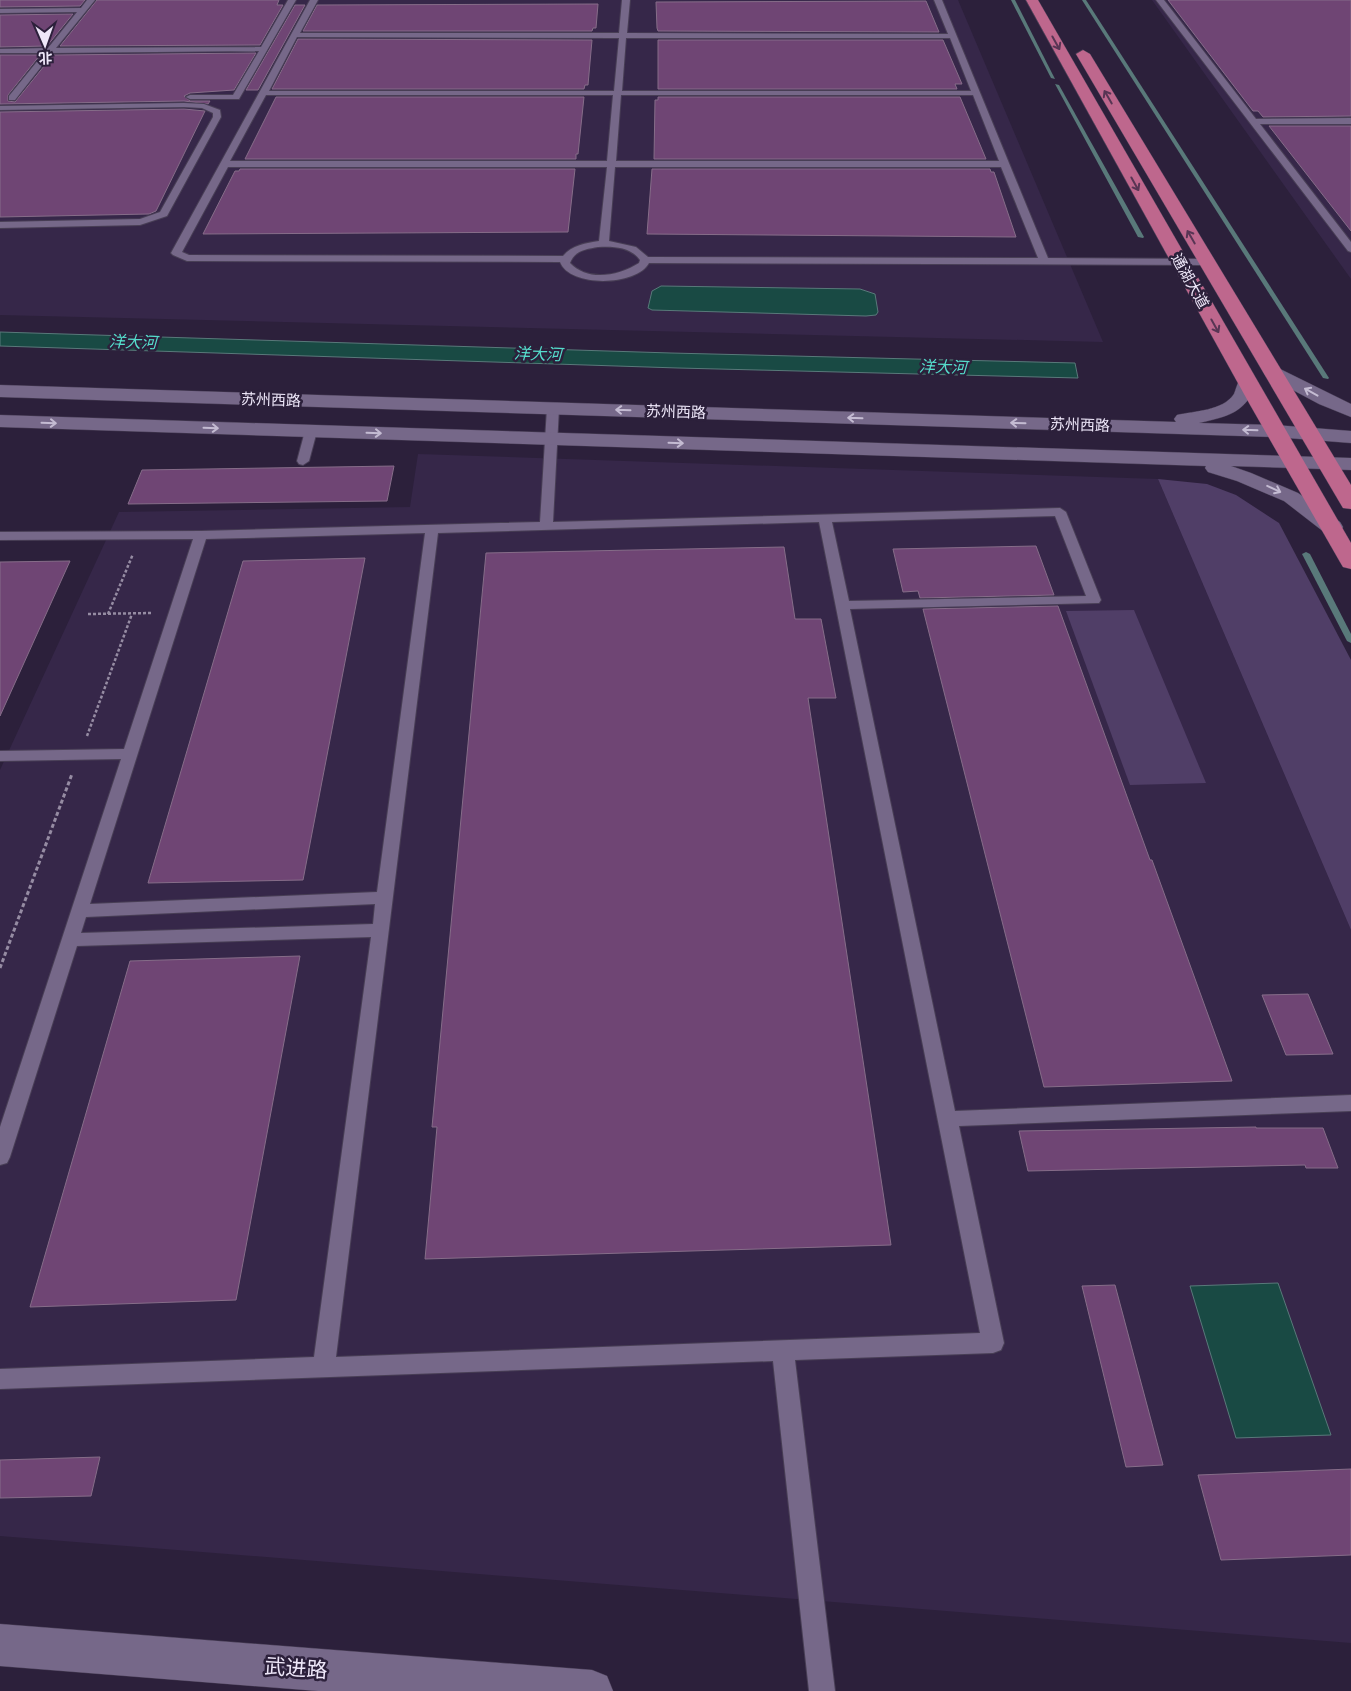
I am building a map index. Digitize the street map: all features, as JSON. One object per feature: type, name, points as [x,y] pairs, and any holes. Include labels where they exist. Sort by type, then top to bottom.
[{"type":"main road","name":"通湖大道","points":[[1032,0],[1247,382],[1351,562]]},
{"type":"main road","name":"通湖大道","points":[[1076,42],[1205,262],[1351,504]]},
{"type":"main road","points":[[1272,371],[1351,411]]},
{"type":"main road","points":[[1132,426],[1191,418],[1215,412],[1242,397],[1247,382]]},
{"type":"main road","name":"苏州西路","points":[[0,391],[1275,430],[1311,435],[1351,436]]},
{"type":"main road","points":[[127,425],[146,396]]},
{"type":"main road","name":"苏州西路","points":[[0,421],[1351,464]]},
{"type":"main road","points":[[1178,458],[1226,471],[1269,487],[1291,497],[1332,527]]},
{"type":"main road","name":"武进路","points":[[0,1645],[592,1691]]},
{"type":"lane","points":[[12,98],[91,0]]},
{"type":"lane","points":[[80,98],[236,97],[292,0]]},
{"type":"lane","points":[[314,0],[176,253],[187,258],[566,259]]},
{"type":"lane","points":[[604,244],[626,0]]},
{"type":"lane","points":[[938,0],[1044,261]]},
{"type":"lane","points":[[1160,0],[1351,249]]},
{"type":"lane","points":[[0,11],[83,10]]},
{"type":"lane","points":[[295,35],[954,36]]},
{"type":"lane","points":[[0,51],[264,49]]},
{"type":"lane","points":[[263,93],[976,93]]},
{"type":"lane","points":[[0,98],[22,98]]},
{"type":"lane","points":[[0,108],[184,105],[204,106],[217,112],[217,117],[164,214],[140,222],[0,225]]},
{"type":"lane","points":[[1253,122],[1351,121]]},
{"type":"lane","points":[[224,164],[1005,164]]},
{"type":"lane","points":[[604,244],[627,246],[636,250],[645,260],[643,266],[626,274],[600,277],[576,273],[565,262],[572,252],[580,248],[604,244]]},
{"type":"lane","points":[[645,260],[1205,262]]},
{"type":"lane","points":[[546,525],[553,408]]},
{"type":"lane","points":[[303,461],[310,431]]},
{"type":"lane","points":[[0,536],[201,534],[1060,512],[1094,600],[843,606]]},
{"type":"lane","points":[[0,1379],[993,1343],[825,518]]},
{"type":"lane","points":[[324,1368],[432,528]]},
{"type":"lane","points":[[0,1157],[201,534]]},
{"type":"lane","points":[[0,756],[131,754]]},
{"type":"lane","points":[[80,911],[385,898]]},
{"type":"lane","points":[[70,940],[381,930]]},
{"type":"lane","points":[[948,1119],[1351,1103]]},
{"type":"lane","points":[[783,1350],[822,1691]]},
{"type":"path","points":[[108,614],[141,535]]},
{"type":"path","points":[[88,614],[176,612]]},
{"type":"path","points":[[0,968],[132,614]]},
{"type":"shaded area","points":[[0,0],[958,0],[1103,342],[0,315]]},
{"type":"shaded area","points":[[1152,0],[1351,0],[1351,279]]},
{"type":"shaded area","points":[[418,454],[1158,479],[1351,930],[1351,1643],[0,1536],[0,770],[119,512],[410,507]]},
{"type":"shaded area","points":[[1158,479],[1207,484],[1236,495],[1279,523],[1351,660],[1351,930]]},
{"type":"shaded area","points":[[1134,610],[1206,783],[1130,785],[1066,611]]},
{"type":"water","points":[[661,286],[860,289],[875,294],[878,312],[876,315],[866,316],[652,310],[648,308],[652,291]]},
{"type":"water","name":"洋大河","points":[[0,332],[671,353],[1075,363],[1078,378],[678,368],[0,346]]},
{"type":"water","points":[[1278,1283],[1331,1435],[1236,1438],[1190,1286]]},
{"type":"building","points":[[0,0],[85,0],[80,6],[0,7]]},
{"type":"building","points":[[97,0],[279,0],[277,5],[283,5],[260,45],[60,46]]},
{"type":"building","points":[[1168,0],[1351,0],[1351,116],[1263,117],[1258,111],[1253,111]]},
{"type":"building","points":[[926,1],[939,32],[658,31],[657,28],[656,2]]},
{"type":"building","points":[[598,4],[596,28],[593,28],[592,31],[303,31],[317,5]]},
{"type":"building","points":[[295,5],[305,5],[258,90],[246,90]]},
{"type":"building","points":[[73,14],[47,46],[0,47],[0,15]]},
{"type":"building","points":[[298,39],[592,40],[588,85],[585,85],[584,89],[272,89]]},
{"type":"building","points":[[658,40],[943,40],[962,84],[955,84],[957,89],[658,89]]},
{"type":"building","points":[[256,53],[234,90],[190,93],[184,96],[190,101],[210,101],[208,104],[184,101],[0,104],[0,55],[40,55],[8,95],[8,101],[15,102],[53,55]]},
{"type":"building","points":[[276,97],[584,97],[576,159],[245,159]]},
{"type":"building","points":[[658,97],[960,97],[986,159],[654,159],[655,100],[658,100]]},
{"type":"building","points":[[184,109],[205,111],[156,211],[149,214],[0,217],[0,112]]},
{"type":"building","points":[[1269,126],[1351,126],[1351,231]]},
{"type":"building","points":[[240,169],[575,169],[568,232],[203,234],[235,171]]},
{"type":"building","points":[[652,169],[990,169],[991,172],[994,172],[1016,237],[647,234]]},
{"type":"building","points":[[394,466],[387,501],[128,504],[142,470]]},
{"type":"building","points":[[1036,546],[1054,595],[920,598],[918,591],[903,592],[893,549]]},
{"type":"building","points":[[784,547],[795,619],[821,619],[836,698],[808,698],[891,1245],[425,1259],[437,1127],[432,1127],[486,553]]},
{"type":"building","points":[[365,558],[303,880],[148,883],[243,561]]},
{"type":"building","points":[[70,561],[0,716],[0,562]]},
{"type":"building","points":[[1058,606],[1232,1081],[1044,1087],[923,609]]},
{"type":"building","points":[[300,956],[236,1300],[30,1307],[130,961]]},
{"type":"building","points":[[1308,994],[1333,1054],[1286,1055],[1262,995]]},
{"type":"building","points":[[1256,1127],[1323,1128],[1338,1168],[1306,1168],[1305,1165],[1028,1171],[1019,1131]]},
{"type":"building","points":[[1115,1285],[1163,1465],[1126,1467],[1082,1286]]},
{"type":"building","points":[[100,1457],[91,1496],[0,1498],[0,1460]]},
{"type":"building","points":[[1351,1469],[1351,1555],[1221,1560],[1198,1475]]},
{"type":"waterway","points":[[1013,0],[1053,78]]},
{"type":"waterway","points":[[1084,0],[1326,378]]},
{"type":"waterway","points":[[1057,85],[1141,237]]},
{"type":"waterway","points":[[1306,554],[1351,641]]}]
